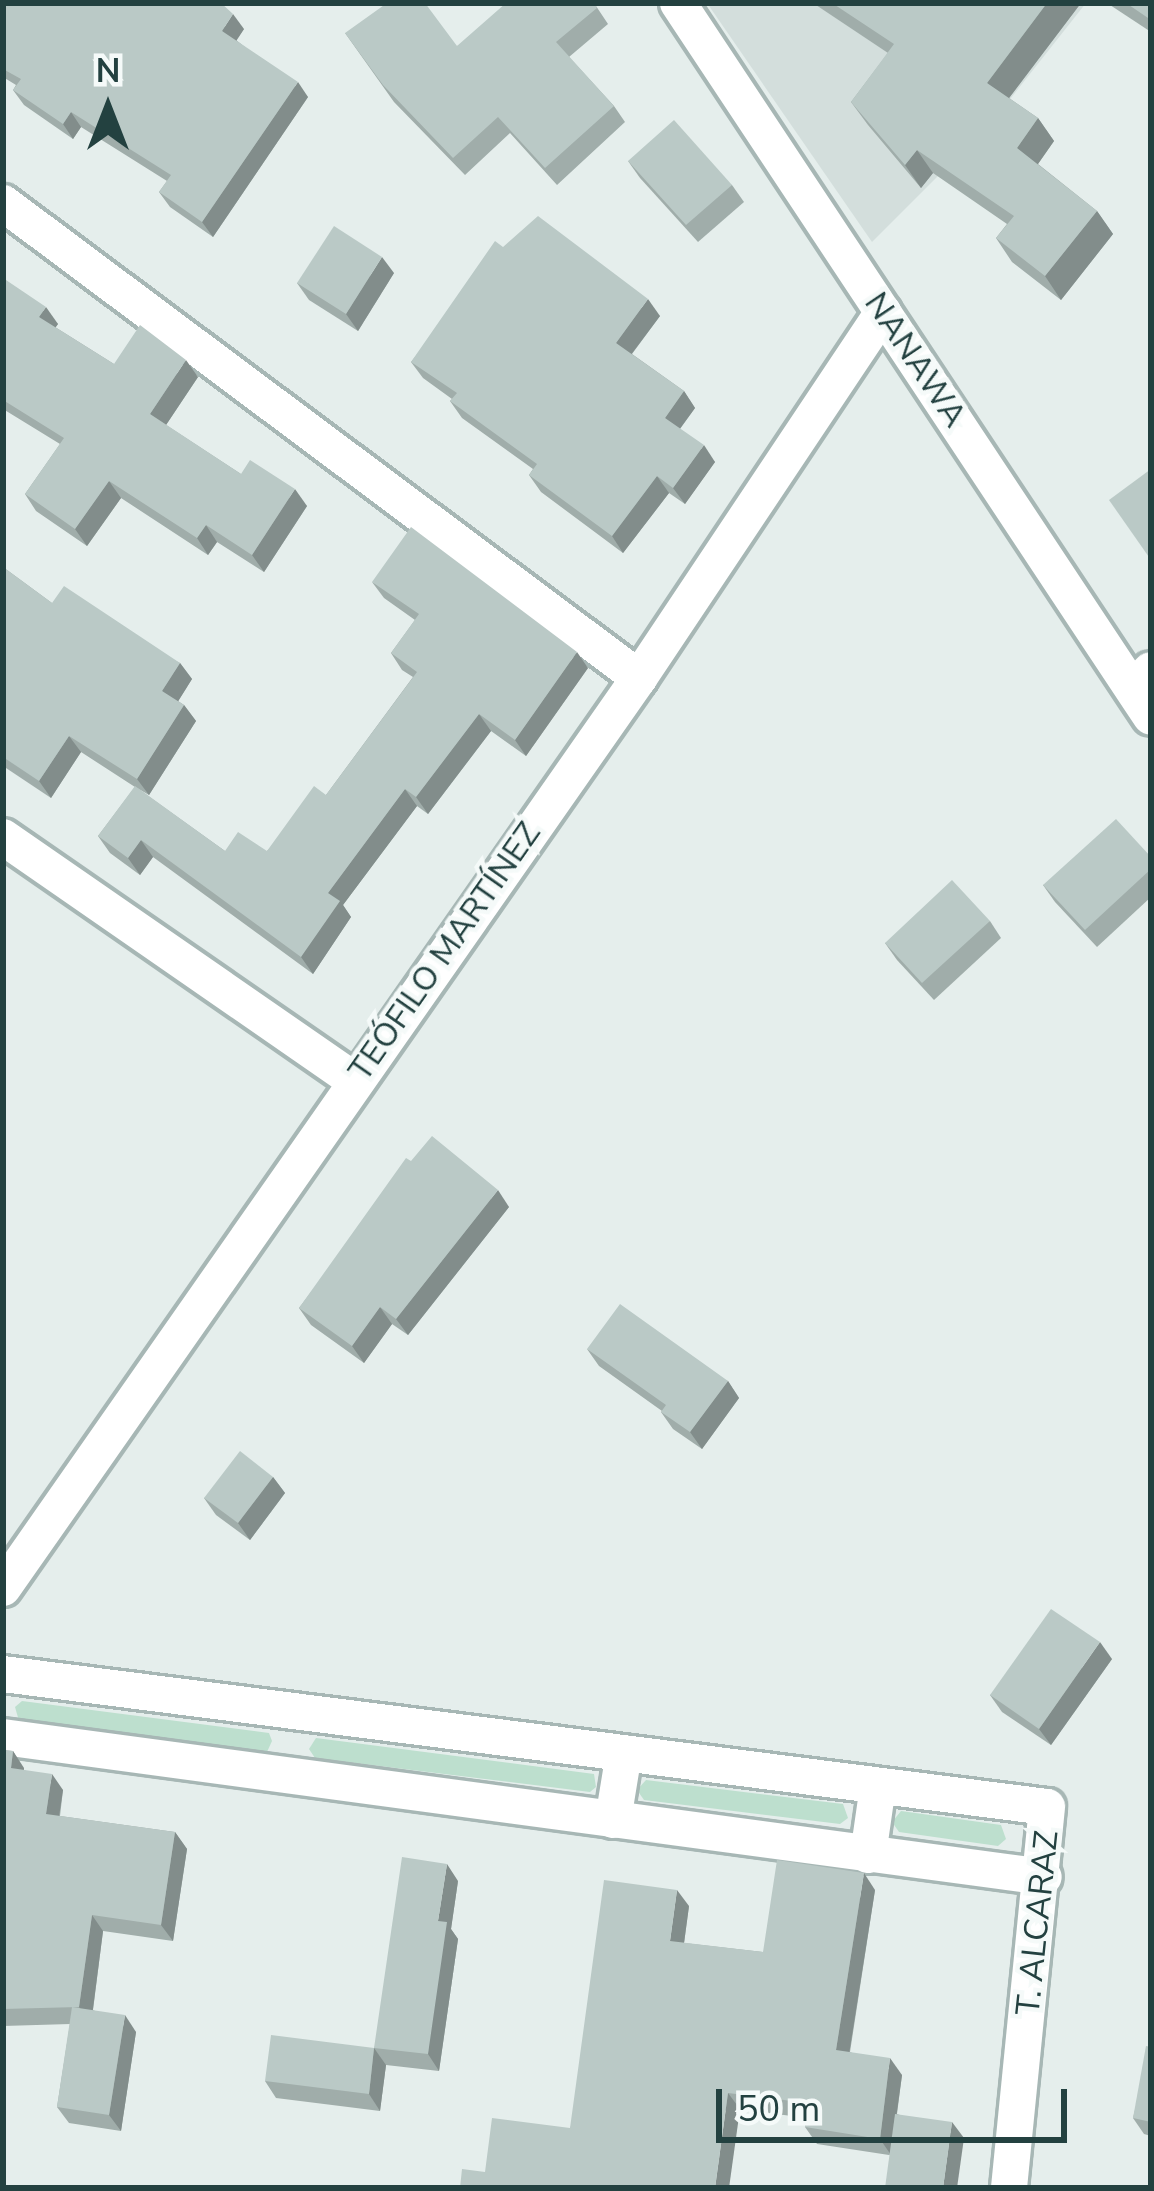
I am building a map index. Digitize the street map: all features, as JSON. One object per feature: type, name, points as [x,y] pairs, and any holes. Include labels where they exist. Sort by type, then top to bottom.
[{"type":"street","name":"NANAWA","points":[[678,3],[883,312],[1145,692]]},
{"type":"street","points":[[3,203],[639,678]]},
{"type":"street","name":"TEÓFILO MARTÍNEZ","points":[[3,1588],[639,678],[883,312]]},
{"type":"street","points":[[3,837],[354,1080]]},
{"type":"street","points":[[3,1674],[878,1786],[868,1855]]},
{"type":"street","points":[[3,1737],[1044,1877]]},
{"type":"street","points":[[614,1820],[624,1753]]},
{"type":"street","name":"T. ALCARAZ","points":[[878,1786],[1042,1805],[1049,1811],[1009,2188]]},
{"type":"shaded area","points":[[707,3],[1086,3],[992,122],[872,242]]},
{"type":"green space","points":[[22,1701],[269,1733],[272,1741],[267,1752],[19,1721],[15,1707]]},
{"type":"green space","points":[[316,1738],[594,1774],[596,1787],[590,1792],[315,1758],[309,1749]]},
{"type":"green space","points":[[646,1780],[843,1804],[848,1818],[840,1824],[644,1800],[637,1790]]},
{"type":"green space","points":[[901,1811],[1001,1825],[1006,1839],[998,1846],[899,1832],[892,1822]]},
{"type":"building","points":[[3,3],[221,3],[233,14],[222,31],[298,82],[202,222],[159,192],[171,175],[71,112],[63,124],[13,90],[21,79],[3,69]]},
{"type":"building","points":[[387,3],[425,3],[457,46],[506,3],[594,3],[597,8],[556,42],[614,106],[545,168],[498,117],[453,158],[383,85],[345,33]]},
{"type":"building","points":[[832,3],[1047,3],[987,83],[1038,118],[1017,148],[1097,211],[1045,276],[996,238],[1014,216],[917,150],[905,165],[851,102],[894,44]]},
{"type":"building","points":[[1126,3],[1151,3],[1151,20]]},
{"type":"building","points":[[674,120],[732,185],[686,225],[628,161]]},
{"type":"building","points":[[538,216],[648,299],[616,343],[684,391],[665,418],[704,445],[673,488],[657,476],[612,536],[529,475],[537,464],[450,401],[457,393],[411,362],[495,241],[503,247]]},
{"type":"building","points":[[334,226],[382,257],[346,314],[297,283]]},
{"type":"building","points":[[3,278],[46,307],[39,317],[114,364],[140,325],[186,360],[150,414],[241,474],[250,460],[295,489],[252,555],[206,525],[197,538],[109,481],[75,529],[25,494],[64,438],[3,400]]},
{"type":"building","points":[[1151,469],[1151,560],[1109,500]]},
{"type":"building","points":[[411,527],[577,652],[515,740],[479,714],[416,797],[405,789],[328,893],[340,901],[301,957],[141,840],[128,858],[98,836],[135,786],[225,851],[238,832],[267,851],[314,786],[326,795],[417,672],[391,653],[419,614],[372,582]]},
{"type":"building","points":[[3,567],[52,603],[64,586],[180,663],[162,691],[184,705],[137,779],[69,736],[39,781],[3,757]]},
{"type":"building","points":[[1116,819],[1151,857],[1151,869],[1085,930],[1043,885]]},
{"type":"building","points":[[952,880],[990,921],[922,983],[885,943]]},
{"type":"building","points":[[432,1136],[498,1190],[396,1319],[380,1307],[352,1346],[299,1308],[406,1158],[411,1161]]},
{"type":"building","points":[[620,1304],[728,1381],[690,1432],[661,1412],[666,1405],[587,1349]]},
{"type":"building","points":[[240,1451],[273,1477],[238,1523],[204,1498]]},
{"type":"building","points":[[1051,1609],[1100,1642],[1039,1729],[990,1695]]},
{"type":"building","points":[[3,1750],[13,1751],[11,1768],[52,1774],[46,1814],[175,1832],[161,1925],[92,1915],[79,2007],[3,2009]]},
{"type":"building","points":[[402,1857],[447,1864],[438,1921],[447,1922],[428,2054],[374,2048]]},
{"type":"building","points":[[777,1860],[864,1873],[836,2050],[890,2058],[880,2139],[805,2127],[808,2103],[728,2093],[715,2188],[460,2188],[462,2169],[485,2172],[492,2118],[570,2128],[604,1880],[677,1890],[670,1941],[763,1952]]},
{"type":"building","points":[[72,2007],[125,2015],[109,2115],[57,2107]]},
{"type":"building","points":[[271,2035],[374,2048],[369,2094],[265,2081]]},
{"type":"building","points":[[1146,2046],[1151,2047],[1151,2122],[1133,2118]]},
{"type":"building","points":[[895,2114],[952,2122],[943,2188],[885,2188]]}]
